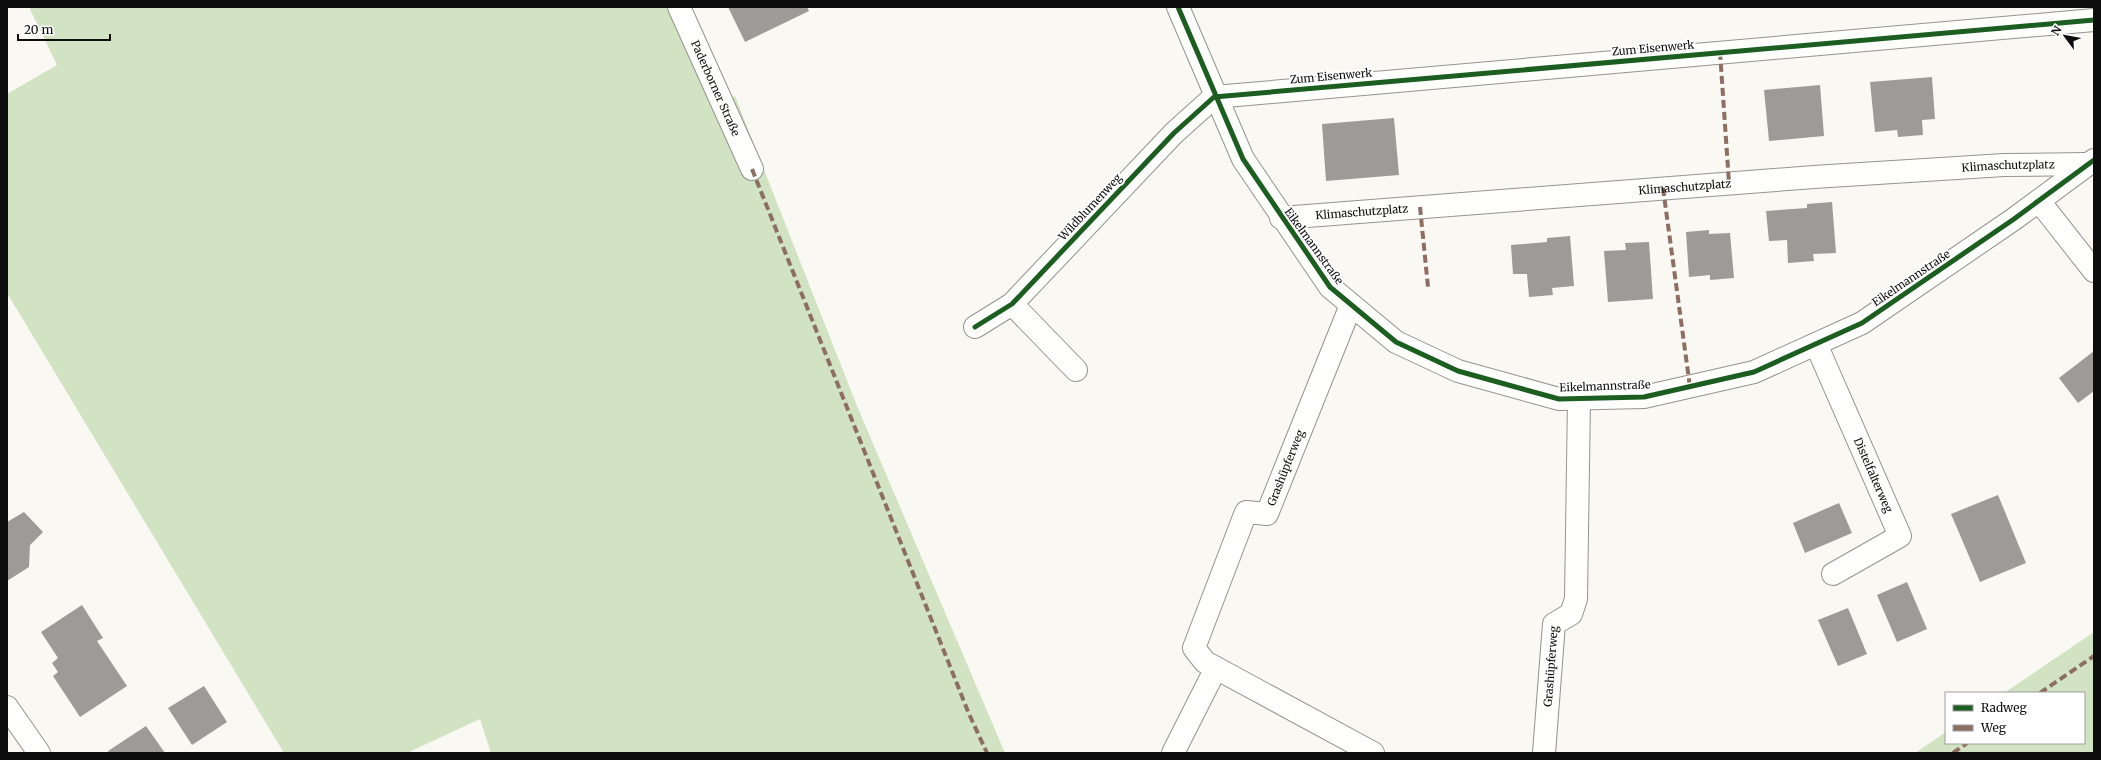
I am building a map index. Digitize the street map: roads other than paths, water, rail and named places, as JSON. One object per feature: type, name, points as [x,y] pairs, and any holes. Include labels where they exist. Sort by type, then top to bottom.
[{"type":"street","name":"Paderborner Straße","points":[[679,7],[752,169]]},
{"type":"street","name":"Eikelmannstraße","points":[[1178,7],[1214,97],[1243,159],[1281,218],[1330,287],[1396,342],[1458,371],[1559,399],[1644,397],[1754,372],[1862,323],[2039,201],[2091,162]]},
{"type":"street","name":"Zum Eisenwerk","points":[[1214,97],[2094,20]]},
{"type":"street","name":"Wildblumenweg","points":[[975,326],[1012,304],[1174,133],[1214,97]]},
{"type":"street","name":"Klimaschutzplatz","points":[[1281,218],[1814,177],[2004,165],[2091,162]]},
{"type":"street","points":[[2039,201],[2094,271]]},
{"type":"street","points":[[1012,304],[1076,370]]},
{"type":"street","name":"Grashüpferweg","points":[[1351,305],[1267,514],[1246,512],[1194,648],[1205,662],[1373,753]]},
{"type":"street","name":"Distelfalterweg","points":[[1816,344],[1900,536],[1833,574]]},
{"type":"street","name":"Grashüpferweg","points":[[1544,753],[1554,624],[1571,614],[1576,599],[1579,399]]},
{"type":"street","points":[[1172,753],[1216,668]]},
{"type":"street","points":[[7,707],[39,753]]}]
